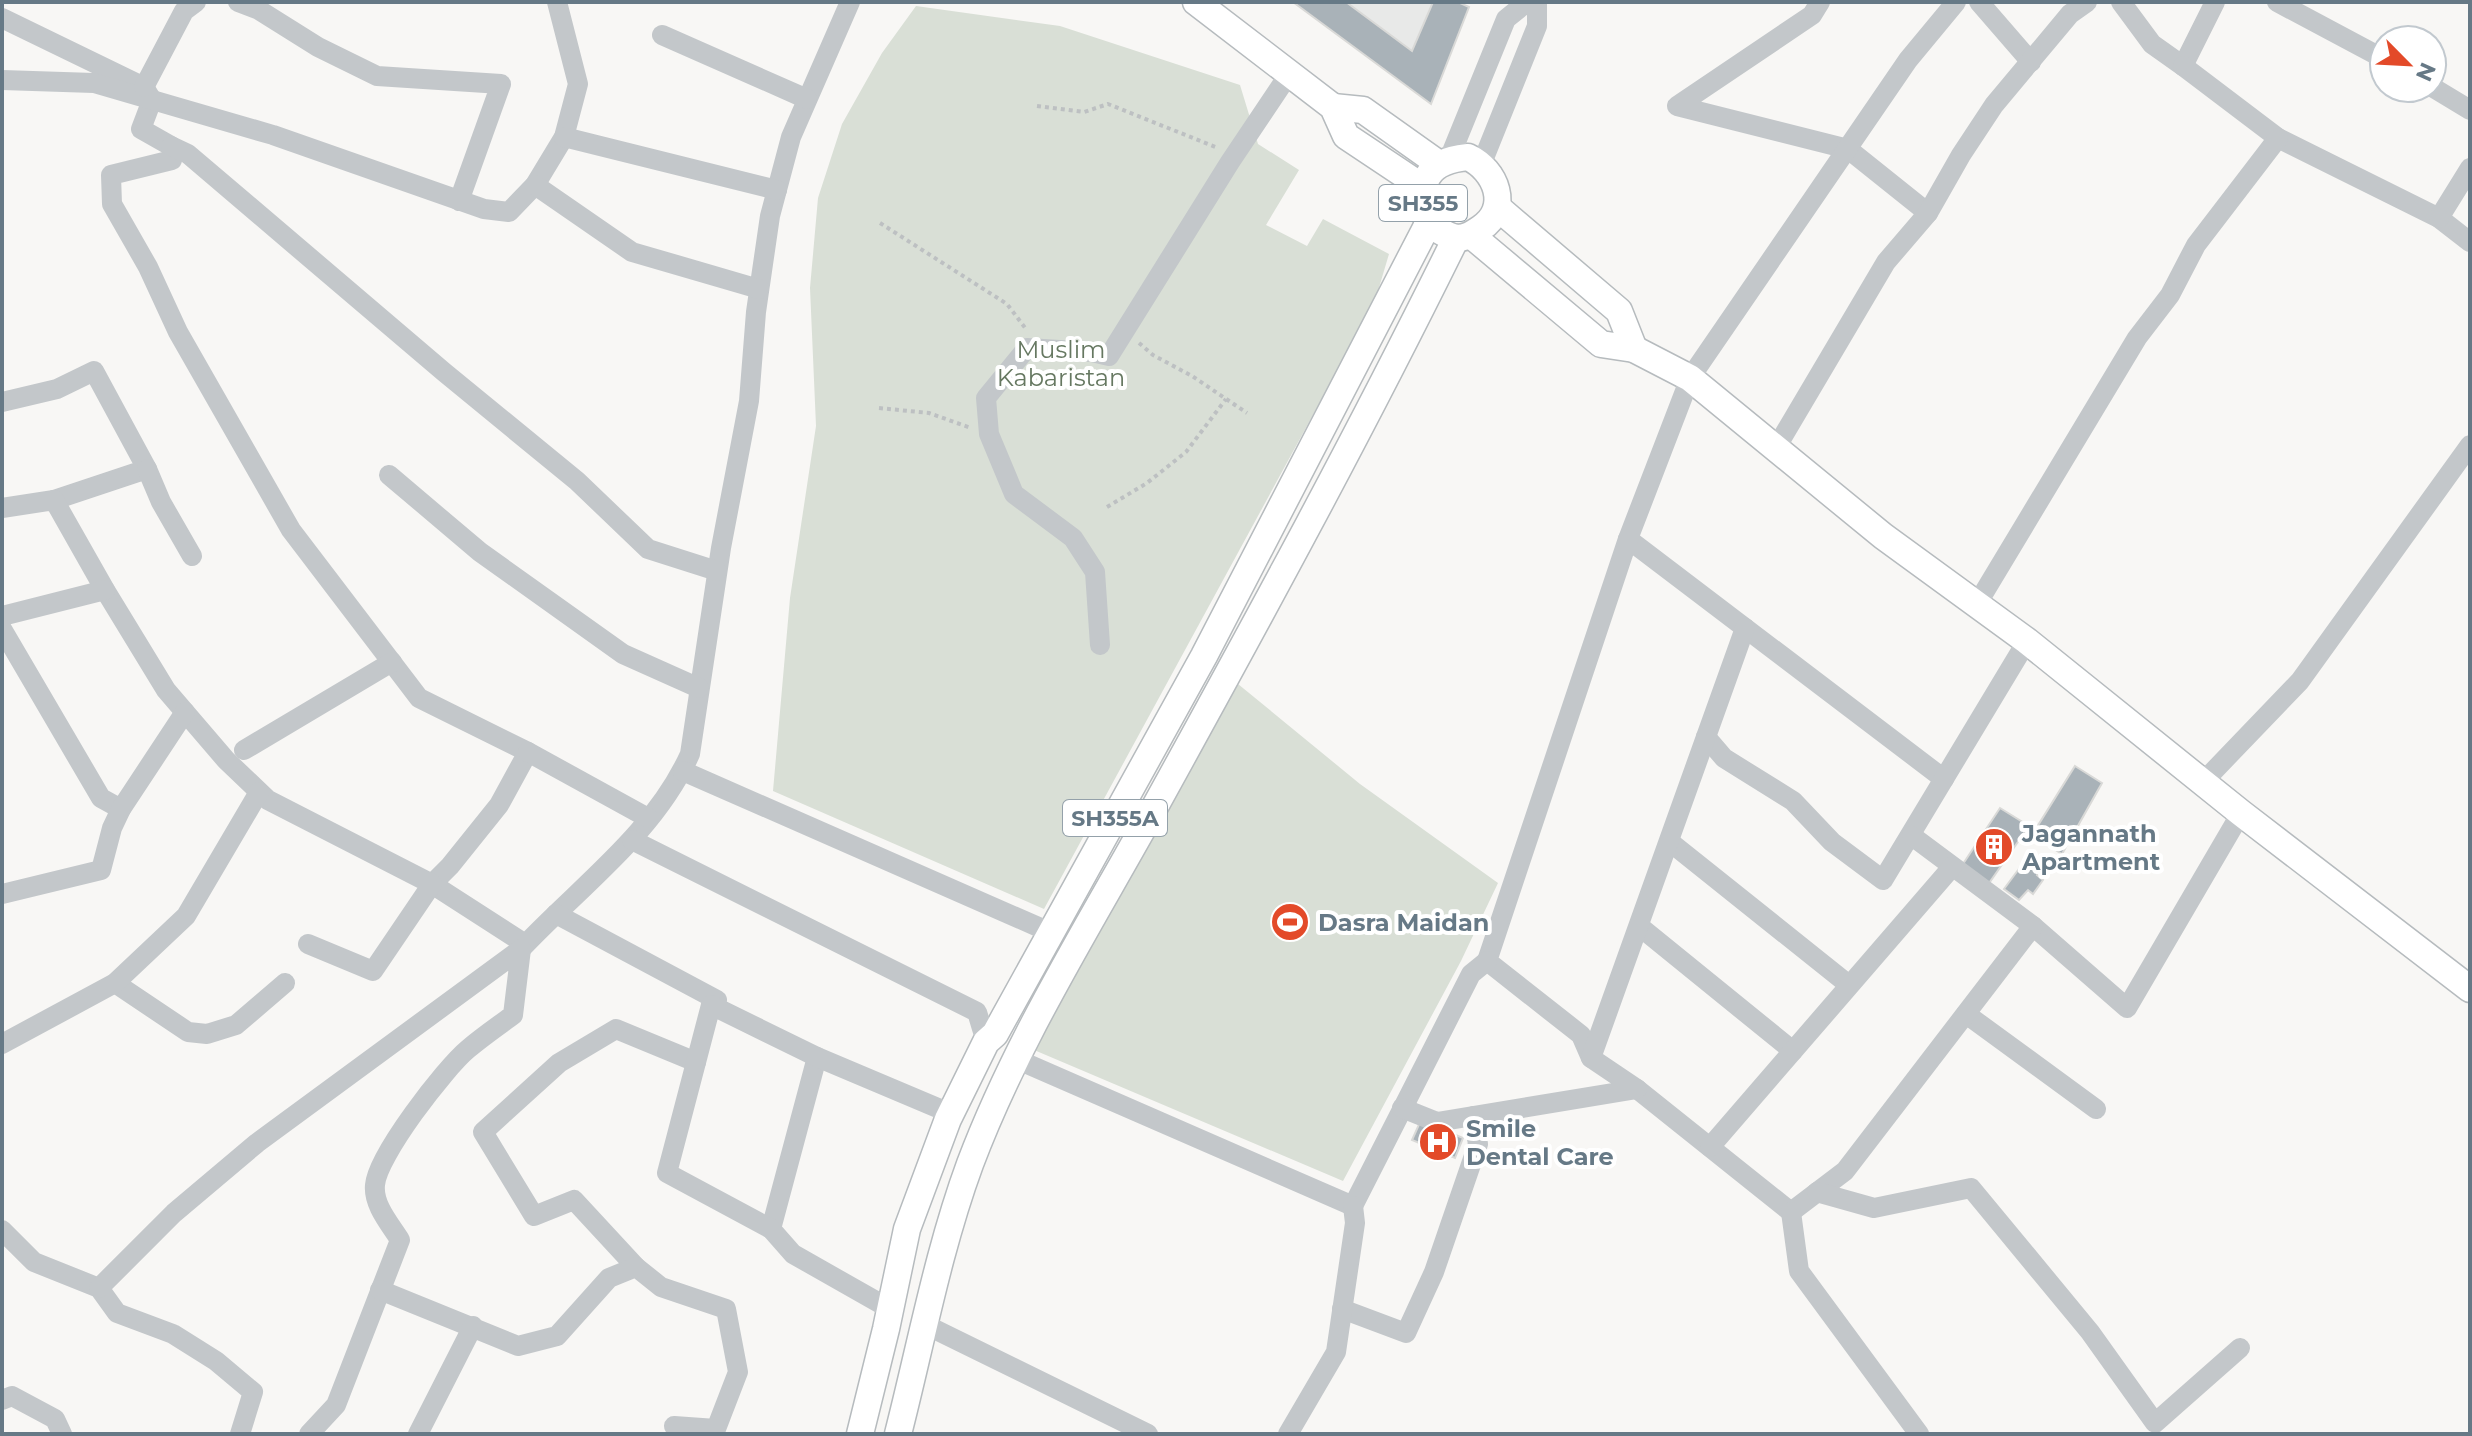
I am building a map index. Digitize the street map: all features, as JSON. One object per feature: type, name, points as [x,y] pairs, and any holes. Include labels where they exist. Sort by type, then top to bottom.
[{"type":"main road","name":"SH355","points":[[1196,2],[1333,107],[1346,136],[1424,188]]},
{"type":"main road","name":"SH355","points":[[1333,107],[1363,110],[1444,161]]},
{"type":"main road","name":"SH355","points":[[1464,236],[1487,225],[1497,207],[1495,180],[1482,163],[1468,157],[1444,161],[1427,176],[1422,199],[1428,224],[1464,236],[1601,344],[1634,349]]},
{"type":"main road","name":"SH355","points":[[1497,207],[1619,311],[1634,349]]},
{"type":"main road","name":"SH355A","points":[[860,1434],[907,1229],[952,1114],[986,1042],[995,1034],[1052,933],[1238,591],[1428,224]]},
{"type":"main road","name":"SH355A","points":[[898,1434],[935,1278],[970,1164],[1016,1059],[1464,236]]},
{"type":"main road","points":[[1634,349],[1690,378],[1883,536],[2027,641],[2241,813],[2470,989]]},
{"type":"main road","points":[[1238,591],[1266,603]]},
{"type":"main road","points":[[986,1042],[1016,1059]]},
{"type":"main road","points":[[890,1309],[926,1325]]},
{"type":"street","points":[[196,2],[184,11],[148,93],[141,129],[188,154],[277,227],[444,372],[577,481],[648,549],[717,571]]},
{"type":"street","points":[[238,2],[259,10],[318,47],[377,76],[501,84],[459,201]]},
{"type":"street","points":[[2,80],[94,83],[148,93],[459,201],[484,209],[509,212],[535,185],[564,137],[578,84],[557,2]]},
{"type":"street","points":[[99,1288],[174,1213],[257,1143],[521,949],[632,840],[683,771],[690,754],[717,571],[749,401],[759,289],[770,216],[791,137],[850,2]]},
{"type":"street","points":[[1820,2],[1812,15],[1677,106],[1848,149],[1928,213]]},
{"type":"street","points":[[1288,1434],[1336,1352],[1355,1223],[1353,1206],[1471,974],[1487,961],[1628,539],[1690,378],[1908,60],[1956,2]]},
{"type":"street","points":[[1979,2],[2031,62]]},
{"type":"street","points":[[1776,448],[1886,262],[1928,213],[1994,105],[2070,14],[2087,2]]},
{"type":"street","points":[[2121,2],[2152,44],[2278,138],[2439,218],[2470,242]]},
{"type":"street","points":[[2183,66],[2215,2]]},
{"type":"street","points":[[2277,2],[2368,50]]},
{"type":"street","points":[[1444,161],[1506,19],[1521,4],[1537,26],[1482,163]]},
{"type":"street","points":[[2,18],[148,93]]},
{"type":"street","points":[[662,35],[807,99]]},
{"type":"street","points":[[1100,645],[1095,572],[1073,538],[1014,494],[989,434],[986,398],[1027,348],[1109,356],[1289,74]]},
{"type":"street","points":[[2448,97],[2470,110]]},
{"type":"street","points":[[564,137],[777,190]]},
{"type":"street","points":[[1977,604],[2137,338],[2170,295],[2196,245],[2278,138]]},
{"type":"street","points":[[171,146],[172,160],[111,175],[112,204],[148,267],[178,332],[291,530],[419,698],[528,752],[648,818]]},
{"type":"street","points":[[2439,218],[2470,168]]},
{"type":"street","points":[[535,185],[632,252],[759,289]]},
{"type":"street","points":[[2,402],[57,389],[94,371],[192,556]]},
{"type":"street","points":[[2203,782],[2300,681],[2470,445]]},
{"type":"street","points":[[2,508],[54,500],[147,469]]},
{"type":"street","points":[[389,475],[480,552],[623,654],[699,688]]},
{"type":"street","points":[[54,500],[166,690],[226,760],[259,792],[268,800],[432,884],[522,942],[513,1015],[467,1049],[433,1085],[382,1159],[375,1185],[378,1205],[400,1240],[336,1405],[309,1434]]},
{"type":"street","points":[[1628,539],[1944,779]]},
{"type":"street","points":[[2,616],[105,590]]},
{"type":"street","points":[[1591,1058],[1745,628]]},
{"type":"street","points":[[2,629],[101,798],[121,809]]},
{"type":"street","points":[[1706,737],[1724,758],[1793,801],[1832,842],[1883,880],[2027,641]]},
{"type":"street","points":[[244,750],[392,662]]},
{"type":"street","points":[[2,894],[101,870],[112,828],[121,809],[185,712]]},
{"type":"street","points":[[308,944],[373,971],[432,884],[499,805],[528,752]]},
{"type":"street","points":[[683,771],[1052,933]]},
{"type":"street","points":[[2,1044],[115,983],[186,916],[259,792]]},
{"type":"street","points":[[1912,836],[2033,926],[2127,1008],[2241,813]]},
{"type":"street","points":[[632,840],[977,1012],[986,1042]]},
{"type":"street","points":[[1670,842],[1849,985]]},
{"type":"street","points":[[1710,1147],[1952,867]]},
{"type":"street","points":[[556,914],[717,1000],[711,1005],[667,1173],[771,1229],[793,1254],[890,1309]]},
{"type":"street","points":[[1639,926],[1793,1051]]},
{"type":"street","points":[[1791,1212],[1845,1171],[2033,926]]},
{"type":"street","points":[[1487,961],[1581,1035],[1591,1058],[1637,1089],[1791,1212],[1799,1271],[1919,1434]]},
{"type":"street","points":[[115,983],[188,1032],[207,1034],[236,1025],[285,983]]},
{"type":"street","points":[[711,1005],[817,1057],[952,1114]]},
{"type":"street","points":[[1966,1014],[2096,1109]]},
{"type":"street","points":[[679,1434],[674,1426],[716,1429],[738,1372],[726,1309],[661,1287],[636,1267],[574,1200],[534,1216],[483,1132],[559,1063],[616,1029],[696,1062]]},
{"type":"street","points":[[771,1229],[817,1057]]},
{"type":"street","points":[[1016,1059],[1353,1206]]},
{"type":"street","points":[[1402,1108],[1437,1122],[1637,1089]]},
{"type":"street","points":[[1342,1309],[1406,1333],[1434,1272],[1478,1144],[1473,1116]]},
{"type":"street","points":[[1817,1192],[1874,1208],[1971,1188],[2090,1332],[2155,1423],[2240,1348]]},
{"type":"street","points":[[2,1230],[34,1262],[99,1288],[117,1313],[173,1334],[216,1361],[253,1392],[240,1434]]},
{"type":"street","points":[[380,1290],[518,1346],[557,1336],[609,1278],[636,1267]]},
{"type":"street","points":[[926,1325],[1148,1434]]},
{"type":"street","points":[[418,1434],[473,1326]]},
{"type":"street","points":[[2,1400],[12,1396],[55,1419],[62,1434]]},
{"type":"path","points":[[1037,106],[1084,112],[1108,104],[1234,156]]},
{"type":"path","points":[[880,223],[1007,304],[1043,349]]},
{"type":"path","points":[[1125,331],[1153,355],[1247,413]]},
{"type":"path","points":[[1107,507],[1147,483],[1186,452],[1226,399]]},
{"type":"path","points":[[879,408],[929,413],[989,434]]},
{"type":"shaded area","points":[[1346,2],[1433,2],[1412,51]]},
{"type":"green space","name":"Muslim Kabaristan","points":[[916,6],[1060,26],[1240,85],[1258,144],[1299,170],[1266,225],[1307,246],[1323,219],[1389,254],[1375,301],[1044,909],[773,791],[790,598],[816,426],[810,288],[818,198],[842,124],[882,53]]},
{"type":"green space","name":"Dasra Maidan","points":[[1238,684],[1360,784],[1498,883],[1461,961],[1343,1181],[1027,1047]]},
{"type":"building","points":[[1293,2],[1346,2],[1412,51],[1433,2],[1458,2],[1469,7],[1431,104]]},
{"type":"building","points":[[2075,766],[2102,783],[2062,854],[2032,835]]},
{"type":"building","name":"Jagannath Apartment","points":[[2000,808],[2029,826],[1987,886],[1961,867]]},
{"type":"building","points":[[2024,862],[2039,872],[2037,875],[2043,880],[2033,894],[2028,890],[2019,900],[2004,889]]},
{"type":"building","points":[[1421,1120],[1463,1138],[1455,1158],[1412,1140]]},
{"type":"place","name":"Jagannath Apartment","points":[[1994,847]]},
{"type":"place","name":"Dasra Maidan","points":[[1290,922]]},
{"type":"place","name":"Smile Dental Care","points":[[1438,1142]]}]
